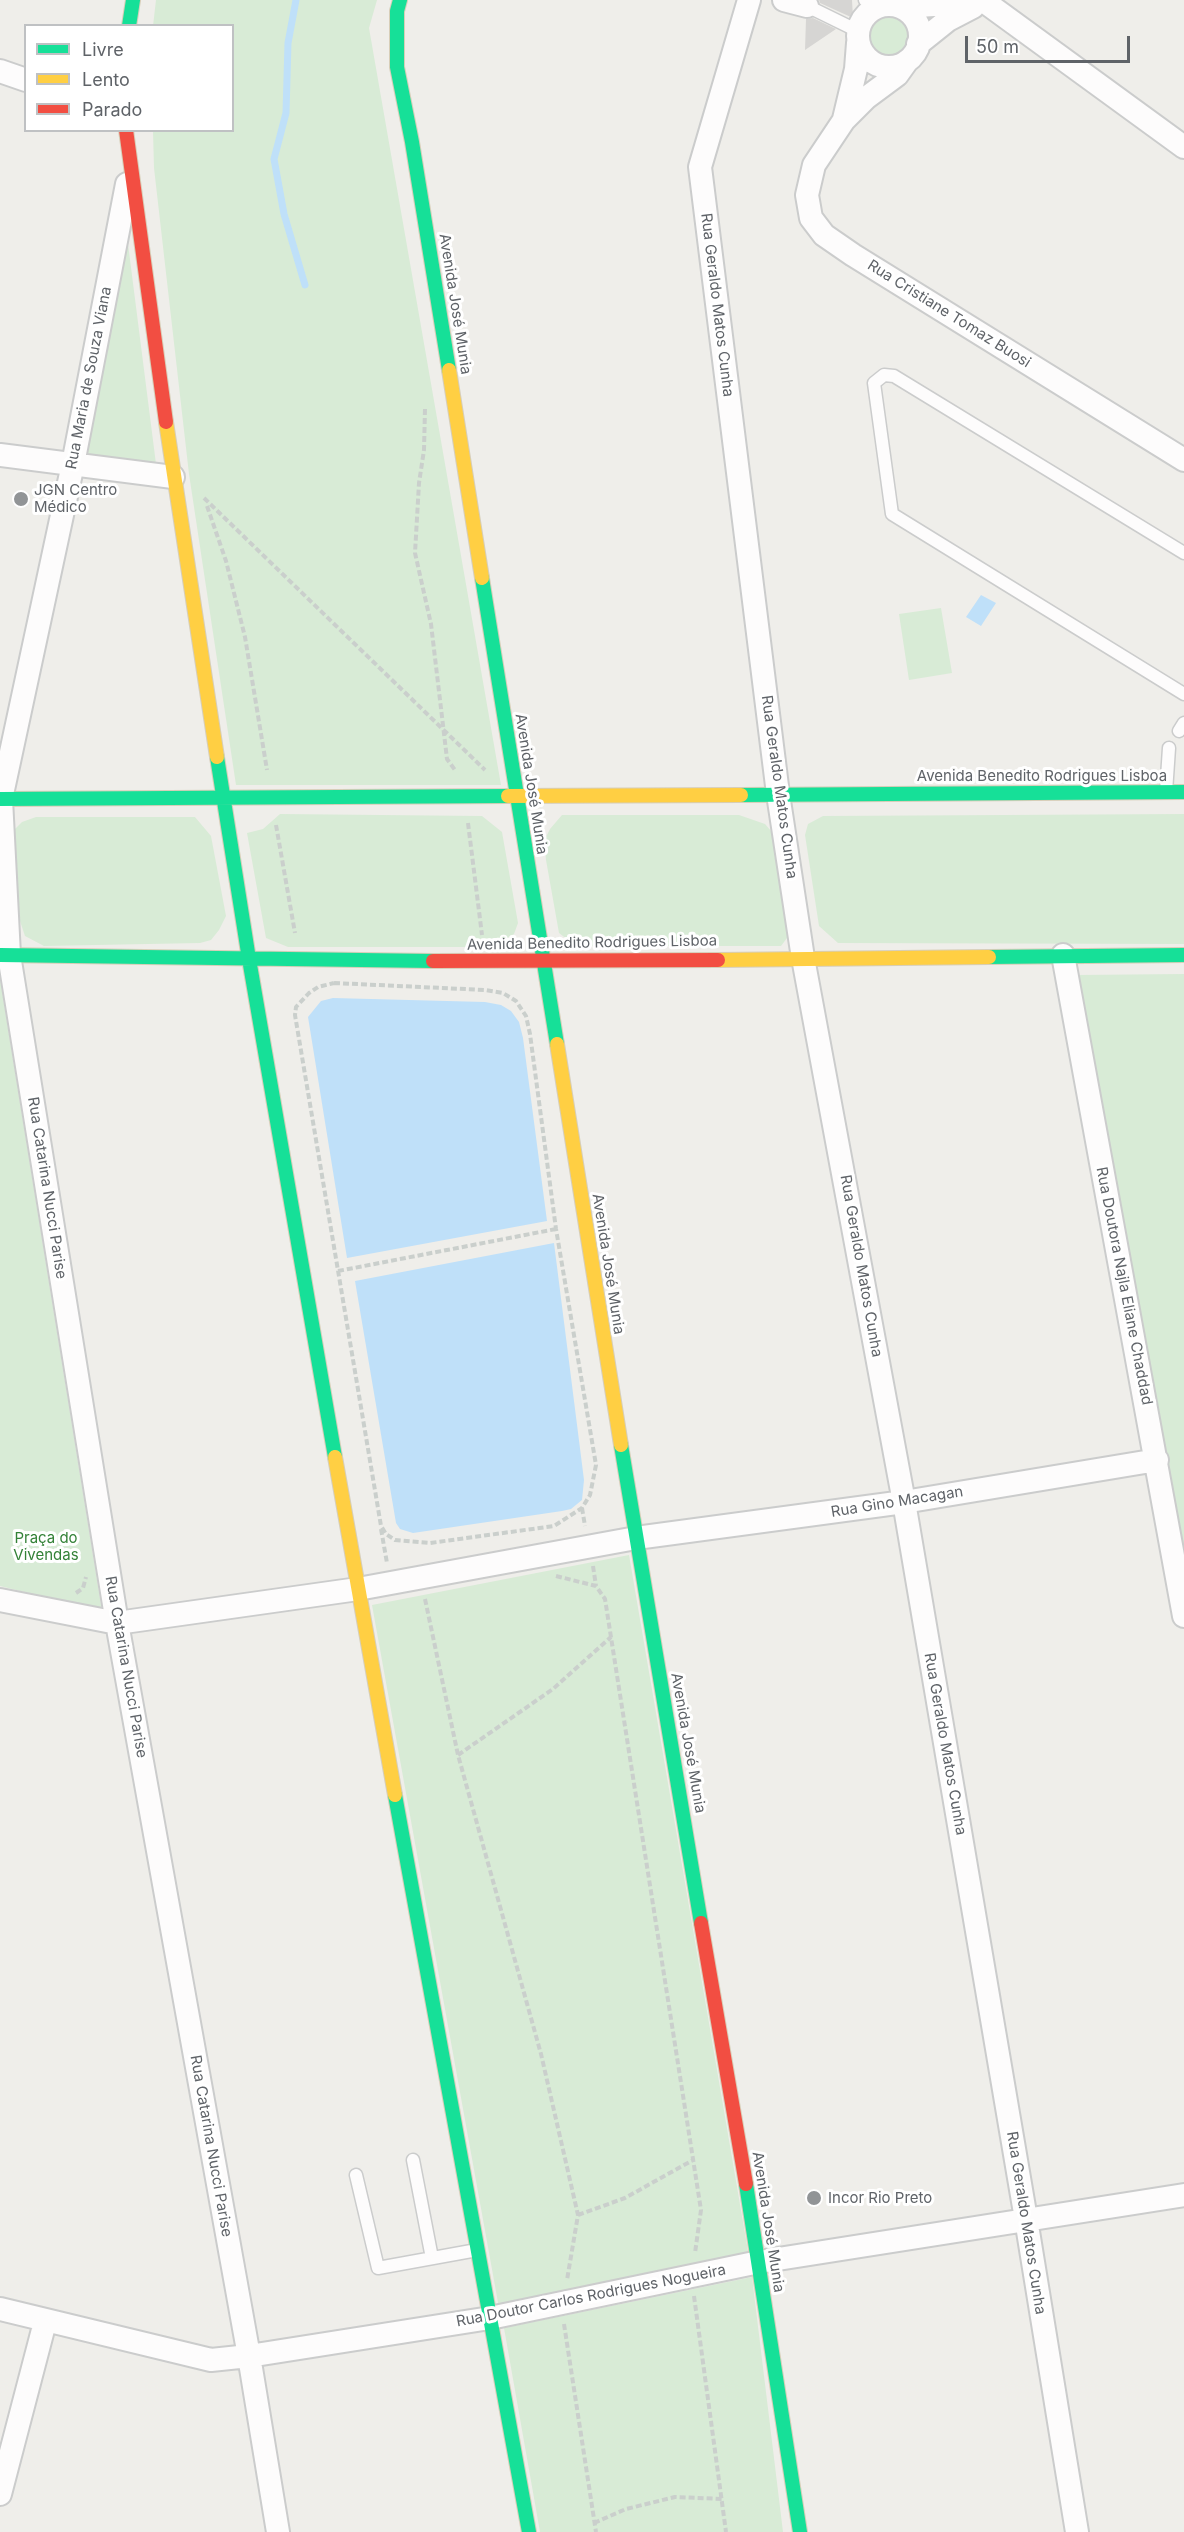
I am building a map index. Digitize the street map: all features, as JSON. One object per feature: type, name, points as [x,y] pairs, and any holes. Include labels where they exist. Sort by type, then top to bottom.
[{"type":"main road","points":[[129,24],[133,0]]},
{"type":"main road","name":"Avenida José Munia","points":[[400,0],[397,11],[397,67],[414,153],[636,1538],[759,2262],[800,2532]]},
{"type":"main road","points":[[126,132],[173,477],[249,959],[358,1589],[529,2532]]},
{"type":"main road","name":"Avenida Benedito Rodrigues Lisboa","points":[[1,799],[1184,792]]},
{"type":"main road","name":"Avenida Benedito Rodrigues Lisboa","points":[[5,955],[485,962],[1184,955]]},
{"type":"street","name":"Rua Geraldo Matos Cunha","points":[[749,0],[700,167],[778,794],[804,958],[904,1502],[1077,2532]]},
{"type":"street","points":[[881,5],[910,13],[920,33],[913,52],[896,66],[884,66],[872,62],[863,54],[858,37],[861,21],[869,12],[881,5],[985,2],[1184,147]]},
{"type":"street","name":"Rua Cristiane Tomaz Buosi","points":[[985,2],[948,20],[913,52],[897,75],[866,98],[844,120],[814,165],[807,195],[811,218],[824,235],[853,255],[1184,460]]},
{"type":"street","name":"Rua Cristiane Tomaz Buosi","points":[[844,120],[856,69],[858,37]]},
{"type":"street","points":[[0,71],[24,79]]},
{"type":"street","name":"Rua Maria de Souza Viana","points":[[1,799],[73,464],[130,168]]},
{"type":"street","points":[[0,455],[173,477]]},
{"type":"street","name":"Rua Catarina Nucci Parise","points":[[1,799],[5,955],[117,1623],[249,2356],[278,2532]]},
{"type":"street","name":"Rua Doutora Najla Eliane Chaddad","points":[[1063,955],[1184,1616]]},
{"type":"street","name":"Rua Gino Macagan","points":[[0,1599],[117,1623],[358,1589],[636,1538],[904,1502],[1157,1460]]},
{"type":"street","name":"Rua Doutor Carlos Rodrigues Nogueira","points":[[0,2309],[45,2322],[211,2360],[249,2356],[694,2285],[759,2262],[1184,2195]]},
{"type":"street","points":[[0,2494],[45,2322]]},
{"type":"lane","points":[[795,2],[858,37]]},
{"type":"lane","points":[[1184,553],[894,376],[885,375],[874,383],[892,514],[1184,694]]},
{"type":"lane","points":[[1166,792],[1169,748]]},
{"type":"lane","points":[[412,2160],[432,2258]]},
{"type":"lane","points":[[356,2175],[378,2268],[478,2250]]},
{"type":"path","points":[[426,401],[415,553],[431,624],[447,759],[462,781],[465,796],[485,962],[494,971],[503,993]]},
{"type":"path","points":[[309,993],[300,958],[271,797],[245,637],[225,561],[203,497],[485,769],[482,775]]},
{"type":"path","points":[[334,983],[471,989],[503,993],[516,1001],[526,1016],[556,1229],[596,1465],[590,1495],[582,1508],[554,1526],[430,1543],[402,1541],[386,1534],[381,1526],[295,1015],[296,1007],[309,993],[318,987],[334,983]]},
{"type":"path","points":[[338,1271],[556,1229]]},
{"type":"path","points":[[67,1596],[83,1588],[86,1569]]},
{"type":"path","points":[[546,1576],[579,1580],[596,1586],[605,1599],[700,2210],[694,2285],[726,2532]]},
{"type":"path","points":[[424,1593],[458,1755],[541,2054],[578,2215],[566,2285],[578,2283]]},
{"type":"path","points":[[458,1755],[553,1689],[611,1637]]},
{"type":"path","points":[[578,2215],[625,2198],[693,2160]]},
{"type":"path","points":[[682,2297],[694,2285]]},
{"type":"path","points":[[564,2320],[596,2532]]},
{"type":"path","points":[[594,2523],[626,2509],[675,2497],[722,2499]]},
{"type":"green space","points":[[156,0],[377,0],[369,28],[501,785],[236,785],[189,474],[154,168],[153,132],[234,132],[234,24],[153,24]]},
{"type":"green space","points":[[887,15],[902,22],[909,37],[902,52],[887,59],[872,52],[865,37],[872,22]]},
{"type":"green space","points":[[127,236],[156,464],[85,455]]},
{"type":"green space","points":[[941,608],[952,673],[909,680],[899,614]]},
{"type":"green space","points":[[280,814],[482,816],[502,832],[518,923],[514,934],[491,947],[288,947],[266,938],[247,833],[263,829]]},
{"type":"green space","points":[[1184,814],[1184,944],[838,943],[819,926],[805,835],[808,824],[823,816]]},
{"type":"green space","points":[[562,815],[739,815],[765,824],[778,839],[792,927],[787,938],[781,946],[576,946],[559,933],[546,860],[544,841],[550,829]]},
{"type":"green space","points":[[36,817],[195,817],[211,836],[226,916],[219,930],[211,940],[200,943],[44,946],[25,936],[20,921],[9,843],[14,830],[22,822]]},
{"type":"green space","points":[[1184,974],[1184,1574],[1076,975]]},
{"type":"green space","name":"Praça do Vivendas","points":[[0,979],[102,1611],[0,1586]]},
{"type":"green space","points":[[629,1555],[749,2257],[499,2308],[372,1605]]},
{"type":"green space","points":[[752,2277],[783,2532],[540,2532],[504,2328]]},
{"type":"water","points":[[981,595],[996,603],[981,626],[966,617]]},
{"type":"water","points":[[333,998],[485,1002],[501,1005],[511,1011],[519,1022],[523,1038],[547,1221],[347,1258],[308,1017],[321,1001]]},
{"type":"water","points":[[554,1243],[584,1480],[582,1500],[571,1509],[562,1511],[413,1533],[400,1529],[396,1523],[355,1281]]},
{"type":"building","points":[[819,0],[852,0],[853,18],[820,3]]},
{"type":"building","points":[[813,18],[836,29],[805,50],[806,19]]},
{"type":"waterway","points":[[296,0],[288,43],[286,113],[274,159],[284,214],[305,285]]},
{"type":"traffic: fast","points":[[129,24],[133,0]]},
{"type":"traffic: fast","points":[[400,0],[397,11],[397,67],[412,142],[449,370]]},
{"type":"traffic: fast","points":[[482,578],[557,1044]]},
{"type":"traffic: fast","points":[[217,757],[249,959],[335,1457]]},
{"type":"traffic: fast","points":[[741,795],[1184,792]]},
{"type":"traffic: fast","points":[[0,799],[508,796]]},
{"type":"traffic: fast","points":[[0,955],[433,961]]},
{"type":"traffic: fast","points":[[989,957],[1184,955]]},
{"type":"traffic: fast","points":[[621,1445],[701,1923]]},
{"type":"traffic: fast","points":[[395,1795],[529,2532]]},
{"type":"traffic: fast","points":[[746,2184],[800,2532]]},
{"type":"traffic: slow","points":[[449,370],[482,578]]},
{"type":"traffic: slow","points":[[166,422],[217,757]]},
{"type":"traffic: slow","points":[[508,796],[741,795]]},
{"type":"traffic: slow","points":[[718,960],[989,957]]},
{"type":"traffic: slow","points":[[557,1044],[621,1445]]},
{"type":"traffic: slow","points":[[335,1457],[395,1795]]},
{"type":"traffic: jam","points":[[126,132],[166,422]]},
{"type":"traffic: jam","points":[[433,961],[718,960]]},
{"type":"traffic: jam","points":[[701,1923],[746,2184]]},
{"type":"place","name":"JGN Centro Médico","points":[[21,499]]},
{"type":"place","name":"Incor Rio Preto","points":[[814,2198]]}]
